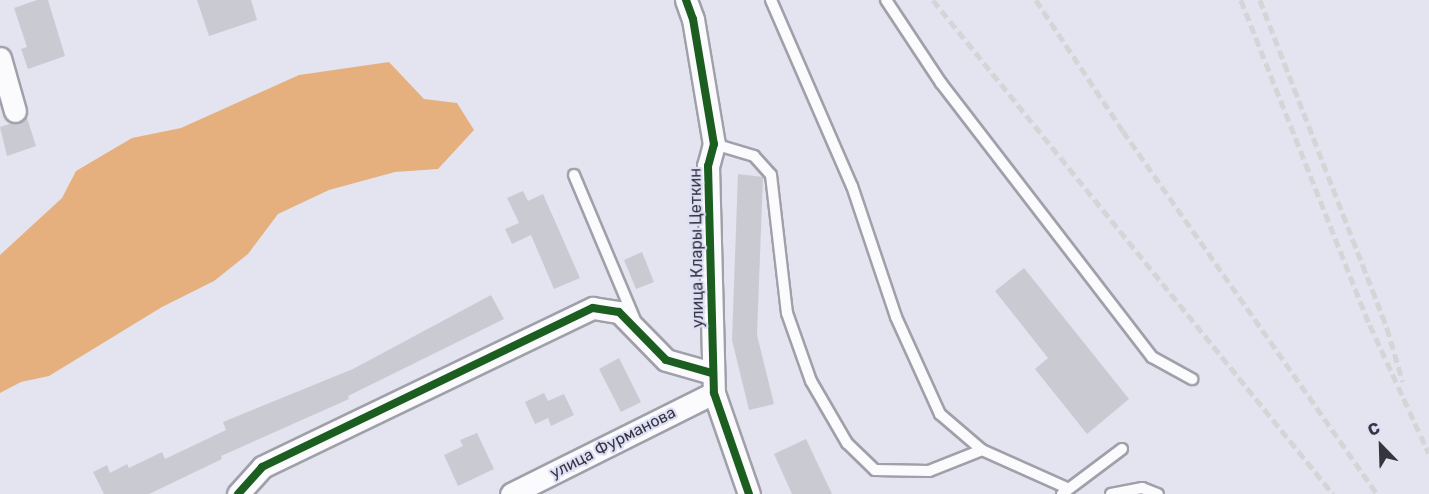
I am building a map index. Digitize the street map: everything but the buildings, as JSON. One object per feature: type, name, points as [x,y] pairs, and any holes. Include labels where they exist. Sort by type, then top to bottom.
[{"type":"street","name":"улица Клары Цеткин","points":[[687,0],[693,19],[714,144],[708,166],[713,383],[749,494]]},
{"type":"street","points":[[0,58],[15,111]]},
{"type":"street","points":[[238,494],[262,466],[593,308],[619,312],[666,360],[713,383]]},
{"type":"street","name":"улица Фурманова","points":[[511,494],[713,383]]},
{"type":"lane","points":[[771,0],[852,186],[896,317],[940,414],[982,450],[1066,491],[1122,449]]},
{"type":"lane","points":[[886,0],[941,83],[1152,357],[1192,379]]},
{"type":"lane","points":[[714,144],[754,156],[771,175],[787,313],[811,381],[847,443],[874,470],[929,471],[982,450]]},
{"type":"lane","points":[[574,175],[638,330]]},
{"type":"lane","points":[[1111,494],[1142,488],[1158,494]]},
{"type":"shaded area","points":[[389,62],[424,99],[457,103],[474,130],[438,169],[395,172],[329,190],[278,214],[248,254],[214,281],[162,307],[49,376],[21,382],[0,393],[0,255],[62,198],[76,171],[132,138],[181,128],[299,75]]},
{"type":"railway","points":[[933,0],[1333,494]]},
{"type":"railway","points":[[1036,0],[1123,131],[1377,494]]},
{"type":"railway","points":[[1241,0],[1370,325],[1429,453]]},
{"type":"railway","points":[[1260,0],[1387,328],[1403,382]]},
{"type":"cycle path","points":[[686,0],[693,19],[714,144],[708,166],[714,393],[749,494]]},
{"type":"cycle path","points":[[238,494],[262,467],[593,308],[619,312],[666,360],[712,373]]}]
